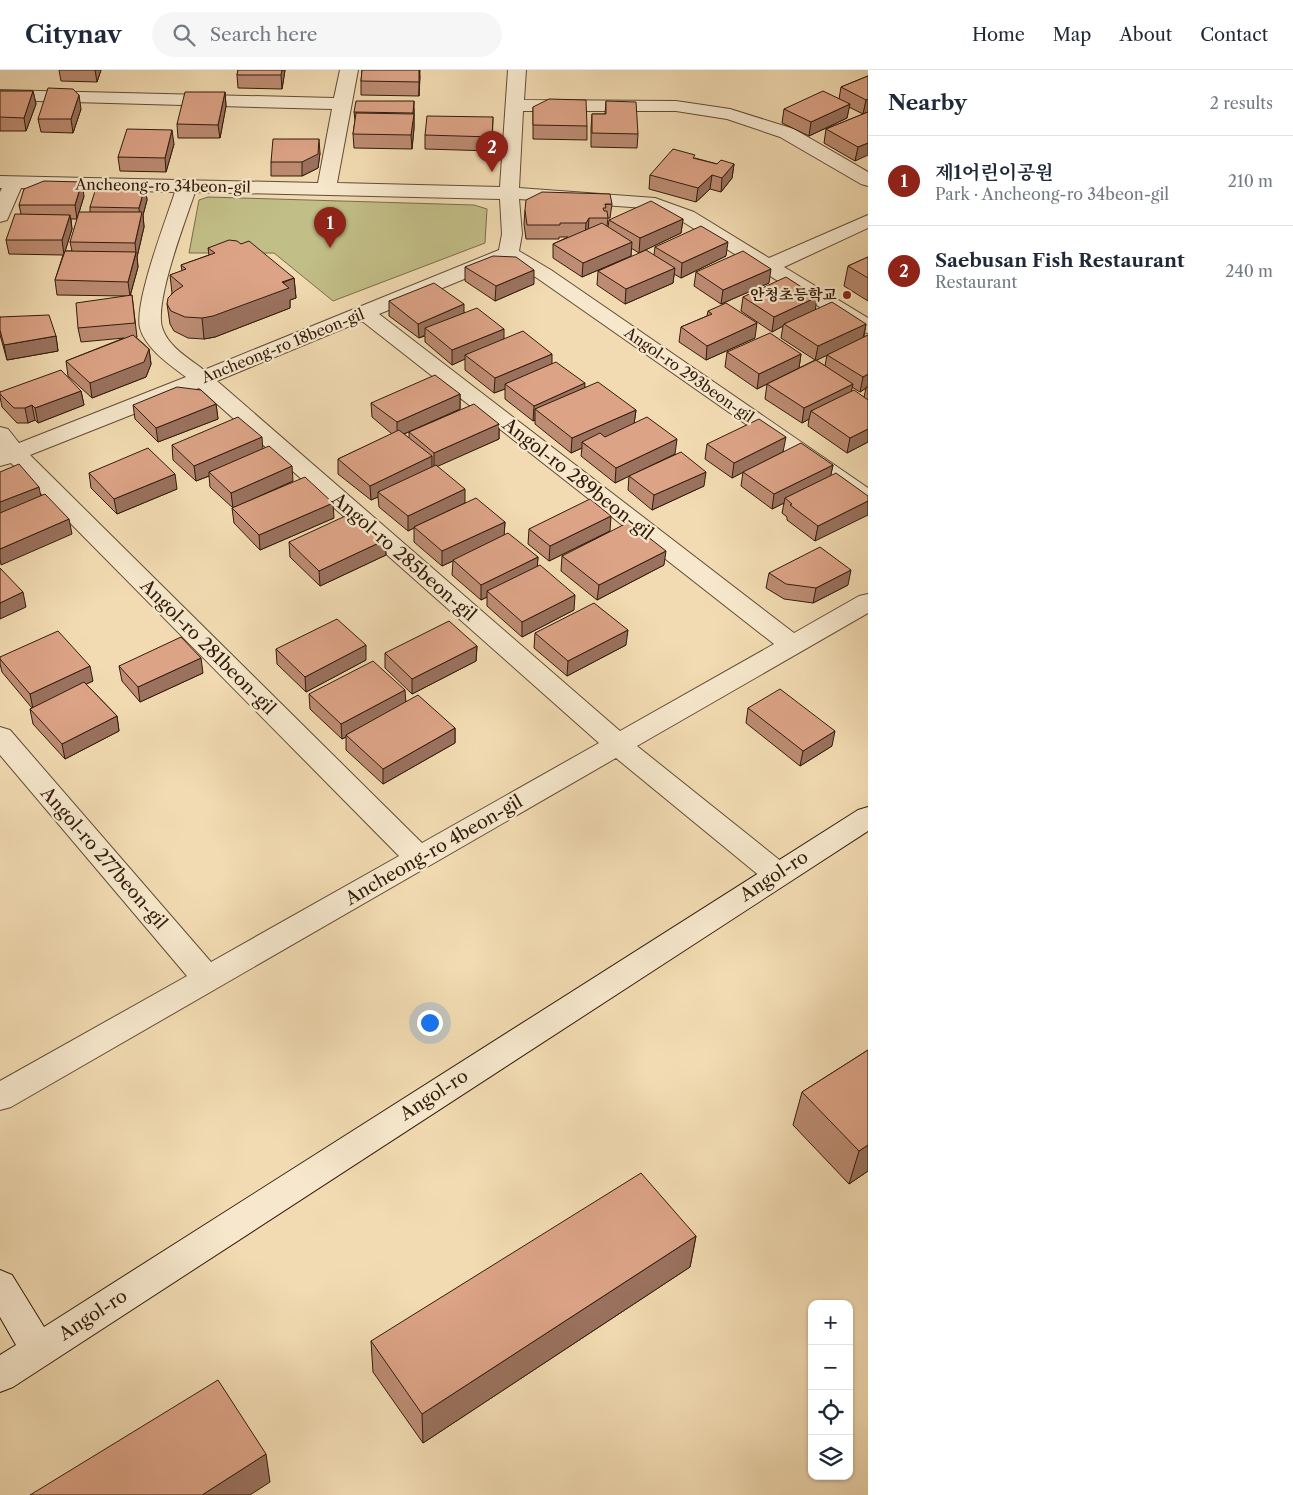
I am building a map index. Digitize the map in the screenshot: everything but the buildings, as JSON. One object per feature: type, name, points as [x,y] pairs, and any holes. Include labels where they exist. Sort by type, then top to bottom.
[{"type":"street","points":[[326,189],[349,70]]},
{"type":"street","points":[[509,253],[512,234],[508,193],[517,70]]},
{"type":"street","points":[[0,95],[343,104]]},
{"type":"street","points":[[514,105],[676,106],[730,114],[787,133],[868,180]]},
{"type":"street","points":[[0,216],[7,182]]},
{"type":"street","name":"Ancheong-ro 34beon-gil","points":[[7,182],[508,193],[648,202],[687,216],[868,327]]},
{"type":"street","name":"Angol-ro 285beon-gil","points":[[187,186],[151,302],[150,326],[163,348],[202,378],[618,745],[777,874]]},
{"type":"street","points":[[768,266],[868,221]]},
{"type":"street","name":"Ancheong-ro 18beon-gil","points":[[5,448],[202,378],[509,253]]},
{"type":"street","name":"Angol-ro 293beon-gil","points":[[509,253],[544,274],[868,499]]},
{"type":"street","name":"Angol-ro 289beon-gil","points":[[364,312],[792,645]]},
{"type":"street","name":"Angol-ro 281beon-gil","points":[[5,448],[419,858]]},
{"type":"street","name":"Ancheong-ro 4beon-gil","points":[[0,1097],[868,602]]},
{"type":"street","name":"Angol-ro 277beon-gil","points":[[0,737],[208,979]]},
{"type":"street","name":"Angol-ro","points":[[0,1375],[868,817]]},
{"type":"street","points":[[0,1286],[39,1350]]},
{"type":"shaded area","points":[[208,197],[474,205],[487,209],[485,243],[333,301],[274,253],[189,253],[199,200]]},
{"type":"place","name":"Saebusan Fish Restaurant","points":[[492,172]]},
{"type":"place","name":"제1어린이공원","points":[[330,248]]},
{"type":"place","name":"안청초등학교","points":[[847,295]]}]
